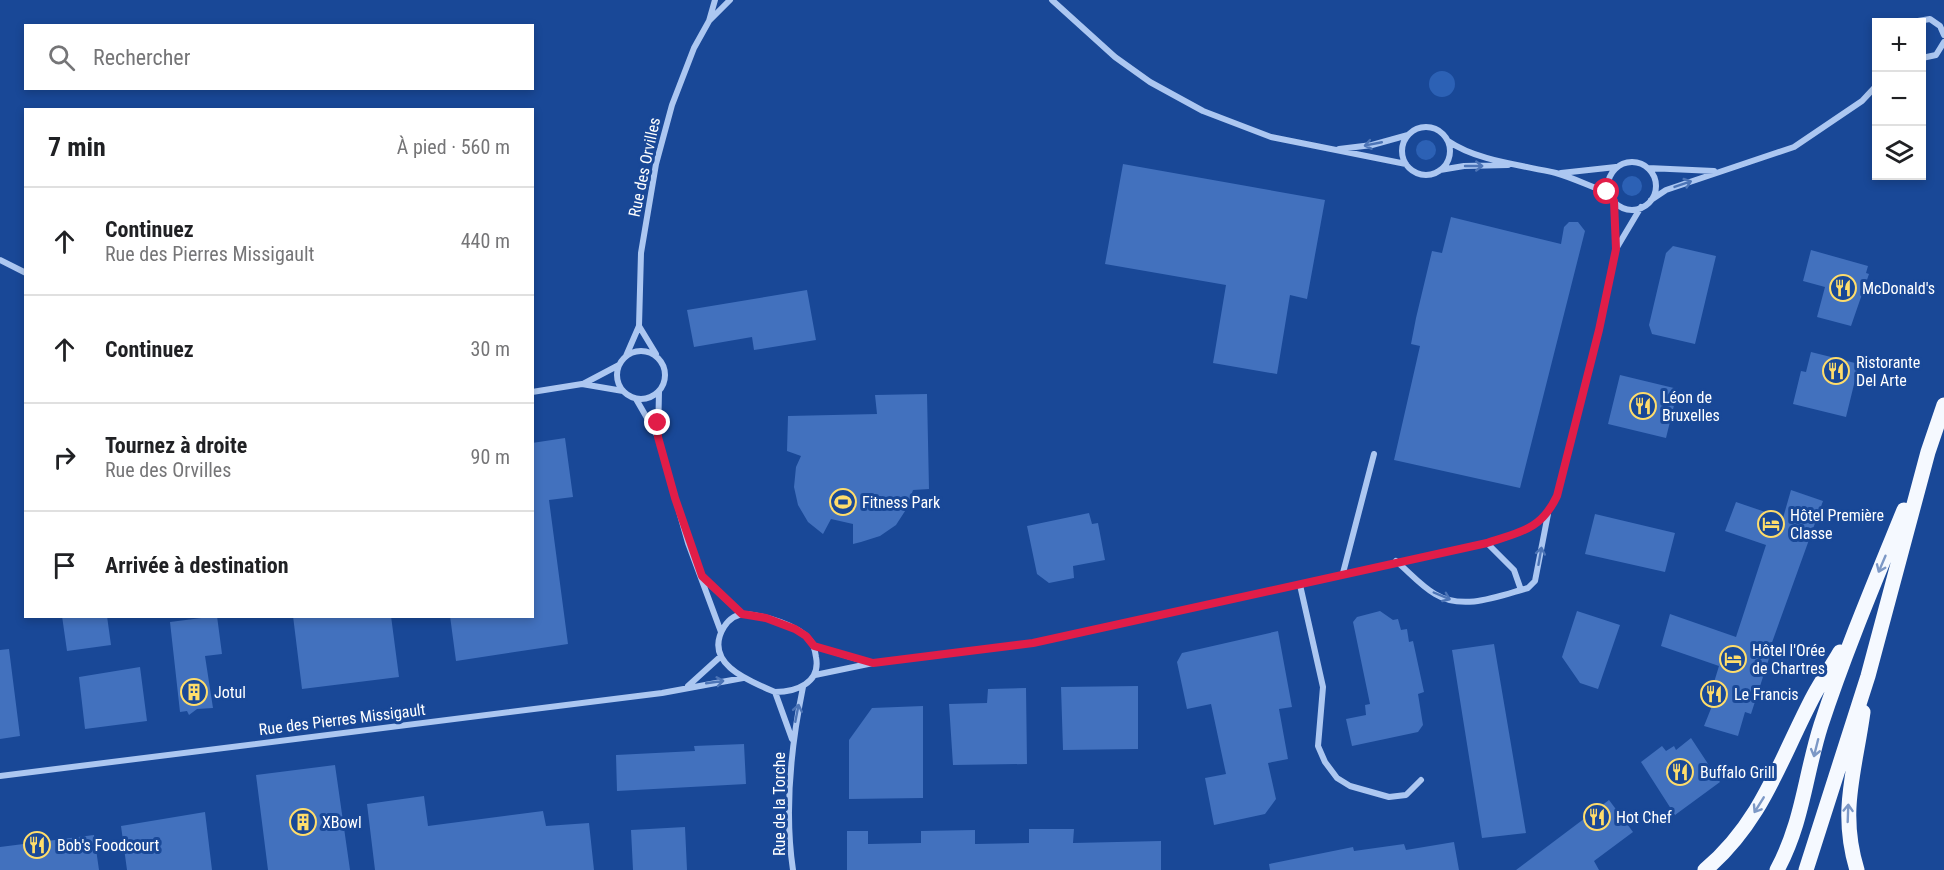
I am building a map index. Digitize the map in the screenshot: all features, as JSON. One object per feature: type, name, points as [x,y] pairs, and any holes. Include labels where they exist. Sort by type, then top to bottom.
[{"type":"main road","points":[[1777,870],[1797,825],[1821,727],[1856,626],[1928,452],[1944,405]]},
{"type":"main road","points":[[1806,870],[1868,676],[1928,452]]},
{"type":"main road","points":[[1705,870],[1727,849],[1756,810],[1785,760],[1814,696],[1856,626]]},
{"type":"main road","points":[[1857,870],[1848,832],[1847,810],[1868,676]]},
{"type":"street","name":"Rue des Orvilles","points":[[626,356],[639,326],[642,253],[656,164],[672,105],[694,48],[709,21],[715,0]]},
{"type":"street","name":"Rue des Orvilles","points":[[709,21],[730,0]]},
{"type":"street","points":[[1052,0],[1115,57],[1151,83],[1203,111],[1255,132],[1406,164],[1419,174],[1427,175],[1440,170],[1508,165]]},
{"type":"street","points":[[1940,26],[1944,17]]},
{"type":"street","points":[[1926,19],[1940,26],[1944,35]]},
{"type":"street","points":[[1926,57],[1935,55],[1944,42]]},
{"type":"street","points":[[1616,249],[1641,207],[1666,190],[1717,171],[1748,165],[1794,147],[1862,101],[1872,90]]},
{"type":"street","points":[[1336,150],[1372,145],[1408,135],[1416,129],[1431,127],[1461,149],[1508,165],[1557,174],[1609,193]]},
{"type":"street","points":[[1406,164],[1402,149],[1408,135]]},
{"type":"street","points":[[1440,170],[1449,156],[1448,141]]},
{"type":"street","points":[[1557,174],[1618,166],[1630,162],[1648,168],[1717,171]]},
{"type":"street","points":[[1618,166],[1610,176],[1609,193],[1614,201],[1624,208],[1641,207]]},
{"type":"street","points":[[1648,168],[1656,187],[1651,200]]},
{"type":"street","points":[[1396,561],[1435,594],[1452,601],[1488,600],[1528,588],[1535,581],[1548,514],[1557,496],[1599,330],[1616,249],[1614,201]]},
{"type":"street","points":[[0,260],[24,272]]},
{"type":"street","points":[[639,326],[666,372],[659,392],[658,437]]},
{"type":"street","points":[[534,392],[582,384],[619,365],[626,356],[645,350],[657,356]]},
{"type":"street","points":[[619,365],[618,381],[623,391]]},
{"type":"street","points":[[582,384],[623,391],[636,399],[658,437],[688,543],[721,632]]},
{"type":"street","points":[[636,399],[648,398],[659,392]]},
{"type":"street","points":[[1343,573],[1374,454]]},
{"type":"street","points":[[742,614],[727,622],[721,632],[717,642],[720,657],[743,678],[775,692],[796,690],[815,675],[873,663],[1033,643],[1300,585],[1396,561],[1487,543],[1529,530],[1548,514]]},
{"type":"street","points":[[1487,543],[1514,570],[1521,590]]},
{"type":"street","points":[[702,576],[742,614],[766,618],[795,629],[806,636],[814,646],[817,661],[815,675]]},
{"type":"street","points":[[1300,585],[1323,687],[1318,746],[1325,762],[1337,778],[1350,786],[1389,797],[1406,795],[1421,780]]},
{"type":"street","points":[[814,646],[873,663]]},
{"type":"street","points":[[688,686],[720,657]]},
{"type":"street","name":"Rue des Pierres Missigault","points":[[0,776],[652,694],[743,678]]},
{"type":"street","points":[[792,739],[802,687]]},
{"type":"street","points":[[775,692],[792,739]]},
{"type":"street","name":"Rue de la Torche","points":[[792,739],[790,844],[793,870]]},
{"type":"shaded area","points":[[1442,71],[1451,75],[1455,84],[1451,93],[1442,97],[1433,93],[1429,84],[1433,75]]},
{"type":"shaded area","points":[[1426,140],[1433,143],[1436,150],[1433,157],[1426,160],[1419,157],[1416,150],[1419,143]]},
{"type":"shaded area","points":[[1632,176],[1639,179],[1642,186],[1639,193],[1632,196],[1625,193],[1622,186],[1625,179]]},
{"type":"building","points":[[1123,164],[1325,200],[1307,299],[1290,295],[1277,374],[1213,363],[1226,285],[1105,264]]},
{"type":"building","points":[[1451,217],[1561,244],[1564,227],[1569,222],[1578,222],[1585,231],[1520,488],[1394,460],[1420,346],[1411,344],[1416,318],[1432,251],[1442,253]]},
{"type":"building","points":[[1673,246],[1716,256],[1695,344],[1652,334],[1649,325],[1666,253]]},
{"type":"building","name":"McDonald's","points":[[1811,250],[1868,266],[1866,273],[1869,274],[1851,326],[1817,317],[1825,287],[1803,281]]},
{"type":"building","points":[[807,290],[816,340],[754,350],[752,337],[694,347],[687,310]]},
{"type":"building","points":[[1811,352],[1859,364],[1846,417],[1793,404],[1801,371],[1806,372]]},
{"type":"building","name":"Léon de Bruxelles","points":[[1620,375],[1678,389],[1666,438],[1608,424]]},
{"type":"building","points":[[927,394],[929,489],[913,490],[907,508],[896,525],[880,536],[853,544],[853,524],[831,519],[823,534],[808,522],[798,505],[794,487],[796,467],[801,456],[787,451],[788,416],[877,414],[875,395]]},
{"type":"building","points":[[565,438],[573,497],[549,500],[568,644],[456,661],[450,618],[534,618],[534,443]]},
{"type":"building","name":"Hôtel l'Orée de Chartres","points":[[1791,490],[1823,501],[1770,648],[1772,649],[1751,714],[1745,712],[1738,736],[1704,726],[1712,706],[1707,705],[1719,666],[1661,646],[1670,614],[1736,637],[1766,545],[1725,531],[1736,502],[1783,518]]},
{"type":"building","points":[[1089,513],[1092,524],[1098,523],[1105,560],[1073,566],[1074,578],[1049,583],[1037,574],[1027,526]]},
{"type":"building","points":[[1595,514],[1675,533],[1665,572],[1585,554]]},
{"type":"building","points":[[1380,611],[1393,620],[1398,619],[1401,630],[1407,629],[1409,642],[1413,641],[1424,692],[1418,694],[1423,725],[1418,732],[1352,746],[1346,719],[1366,715],[1365,705],[1370,704],[1353,622],[1357,617]]},
{"type":"building","points":[[1577,611],[1620,625],[1598,689],[1580,683],[1562,657]]},
{"type":"building","points":[[62,618],[107,618],[111,645],[67,651]]},
{"type":"building","points":[[217,618],[222,654],[205,656],[213,708],[197,709],[189,715],[187,711],[180,712],[170,622]]},
{"type":"building","points":[[293,618],[391,618],[399,677],[302,689]]},
{"type":"building","points":[[1278,631],[1292,707],[1279,709],[1288,759],[1268,763],[1276,799],[1265,814],[1214,825],[1205,778],[1226,774],[1211,704],[1187,709],[1177,662],[1182,653]]},
{"type":"building","points":[[1494,644],[1526,833],[1482,838],[1452,650]]},
{"type":"building","points":[[9,649],[20,736],[0,739],[0,650]]},
{"type":"building","points":[[140,667],[147,721],[85,729],[79,677]]},
{"type":"building","points":[[1138,686],[1138,749],[1063,750],[1061,687]]},
{"type":"building","points":[[1026,688],[1027,764],[953,765],[949,704],[987,703],[988,689]]},
{"type":"building","points":[[923,706],[923,798],[849,799],[849,740],[872,708]]},
{"type":"building","name":"Buffalo Grill","points":[[1691,738],[1720,782],[1675,815],[1641,762],[1662,746],[1666,751],[1674,746],[1676,750]]},
{"type":"building","points":[[744,744],[746,784],[617,791],[616,755],[695,751],[694,746]]},
{"type":"building","name":"XBowl","points":[[335,765],[350,870],[268,870],[256,775]]},
{"type":"building","points":[[424,796],[428,826],[543,811],[546,826],[589,823],[594,870],[375,870],[367,804]]},
{"type":"building","points":[[1609,800],[1633,832],[1594,861],[1599,870],[1516,870]]},
{"type":"building","points":[[205,812],[212,870],[127,870],[121,826]]},
{"type":"building","points":[[685,827],[687,870],[633,870],[631,830]]},
{"type":"building","points":[[1029,829],[1074,829],[1073,843],[1161,841],[1161,870],[847,870],[847,831],[868,831],[868,844],[921,843],[921,831],[975,830],[975,844],[1029,843]]},
{"type":"building","points":[[94,835],[99,870],[0,870],[0,847]]},
{"type":"building","points":[[1454,842],[1459,870],[1270,870],[1269,864],[1353,847],[1354,851],[1404,844],[1406,850]]},
{"type":"place","name":"McDonald's","points":[[1843,288]]},
{"type":"place","name":"Ristorante Del Arte","points":[[1836,371]]},
{"type":"place","name":"Léon de Bruxelles","points":[[1643,406]]},
{"type":"place","name":"Fitness Park","points":[[843,502]]},
{"type":"place","name":"Hôtel Première Classe","points":[[1771,524]]},
{"type":"place","name":"Hôtel l'Orée de Chartres","points":[[1733,659]]},
{"type":"place","name":"Jotul","points":[[194,692]]},
{"type":"place","name":"Le Francis","points":[[1714,694]]},
{"type":"place","name":"Buffalo Grill","points":[[1680,772]]},
{"type":"place","name":"Hot Chef","points":[[1597,817]]},
{"type":"place","name":"XBowl","points":[[303,822]]},
{"type":"place","name":"Bob's Foodcourt","points":[[37,845]]},
{"type":"route","points":[[658,423],[658,437],[675,498],[688,543],[702,576],[742,614],[766,618],[795,629],[811,640],[814,646],[844,657],[873,663],[1033,643],[1275,591],[1396,561],[1487,543],[1529,530],[1548,514],[1557,496],[1599,330],[1616,249],[1614,201],[1607,192]]}]
